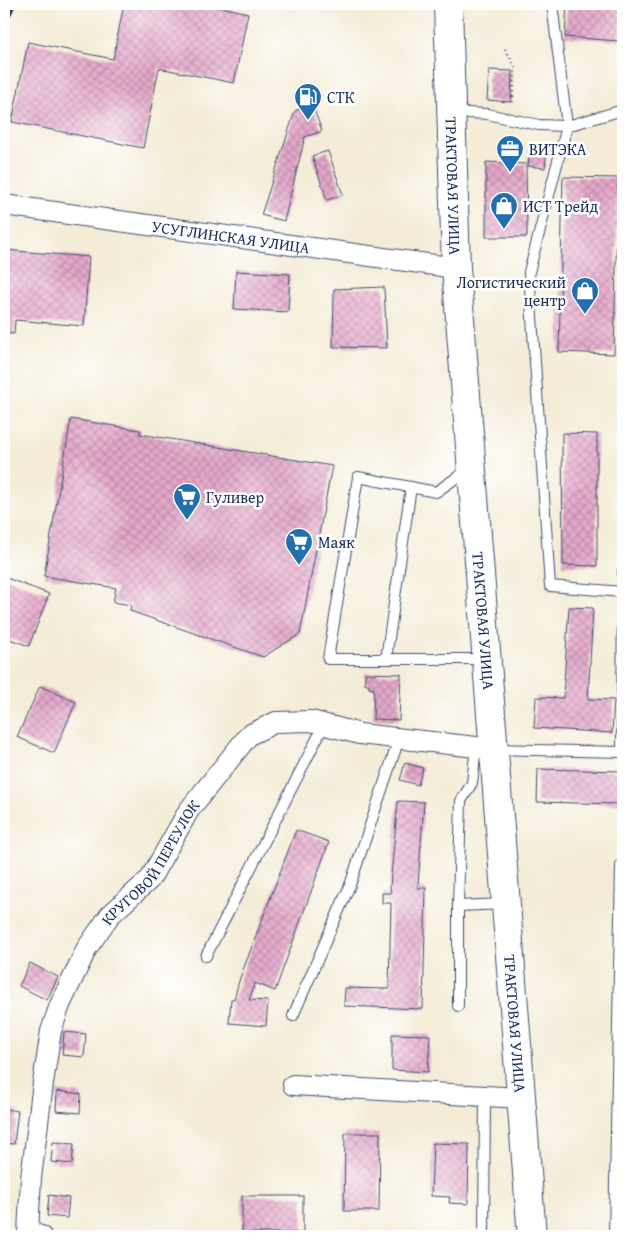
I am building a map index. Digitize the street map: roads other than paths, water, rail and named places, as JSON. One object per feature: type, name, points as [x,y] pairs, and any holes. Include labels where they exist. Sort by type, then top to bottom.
[{"type":"main road","name":"ТРАКТОВАЯ УЛИЦА","points":[[448,4],[456,268],[487,659],[485,748],[506,904],[532,1236]]},
{"type":"street","name":"УСУГЛИНСКАЯ УЛИЦА","points":[[4,205],[456,268]]},
{"type":"street","name":"КРУГОВОЙ ПЕРЕУЛОК","points":[[41,1236],[28,1232],[31,1178],[43,1083],[54,1023],[60,1005],[87,948],[110,915],[150,879],[189,810],[249,735],[276,722],[311,721],[360,734],[485,748]]},
{"type":"street","points":[[293,1085],[522,1098]]},
{"type":"lane","points":[[552,4],[566,126],[529,272],[550,586],[623,592]]},
{"type":"lane","points":[[451,116],[468,113],[487,114],[539,125],[566,126],[623,110]]},
{"type":"lane","points":[[472,467],[436,492],[358,477],[328,659],[487,659]]},
{"type":"lane","points":[[386,659],[411,487]]},
{"type":"lane","points":[[458,1006],[461,800],[472,784],[485,748],[623,752],[623,571]]},
{"type":"lane","points":[[206,956],[324,725]]},
{"type":"lane","points":[[293,1016],[350,885],[400,739]]},
{"type":"lane","points":[[614,1236],[622,865]]},
{"type":"lane","points":[[458,906],[506,904]]},
{"type":"lane","points":[[484,1236],[485,1096]]},
{"type":"railway","points":[[4,25],[13,4]]},
{"type":"place","name":"СТК","points":[[308,121]]},
{"type":"place","name":"ВИТЭКА","points":[[510,173]]},
{"type":"place","name":"ИСТ Трейд","points":[[504,230]]},
{"type":"place","name":"Логистический центр","points":[[585,315]]},
{"type":"place","name":"Гуливер","points":[[187,521]]},
{"type":"place","name":"Маяк","points":[[299,566]]}]
